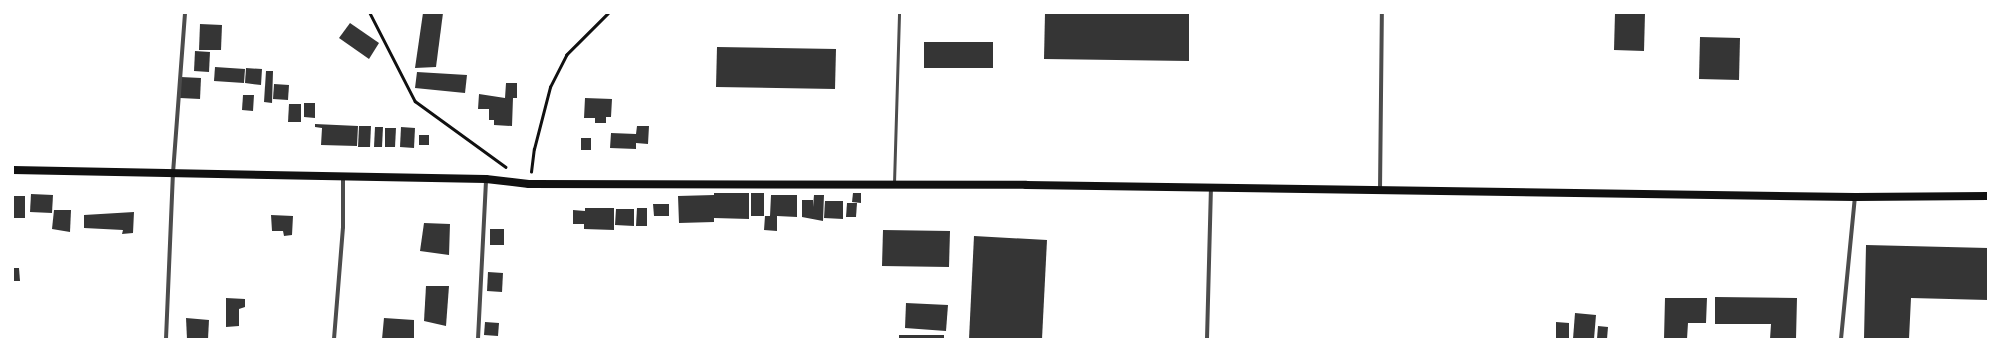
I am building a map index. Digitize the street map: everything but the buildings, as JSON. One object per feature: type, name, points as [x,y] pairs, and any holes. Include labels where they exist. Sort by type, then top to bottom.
[{"type":"main road","points":[[13,170],[343,176],[486,180],[529,184],[894,185],[1855,197],[1988,196]]},
{"type":"street","points":[[166,339],[173,173],[185,13]]},
{"type":"street","points":[[1380,192],[1382,13]]},
{"type":"street","points":[[334,339],[343,227],[343,176]]},
{"type":"street","points":[[478,339],[486,180]]},
{"type":"street","points":[[1207,339],[1211,189]]},
{"type":"street","points":[[1841,339],[1855,197]]},
{"type":"lane","points":[[894,185],[899,13]]},
{"type":"path","points":[[370,13],[414,101],[510,170]]},
{"type":"path","points":[[529,184],[534,149],[550,87],[566,55],[608,13]]}]
